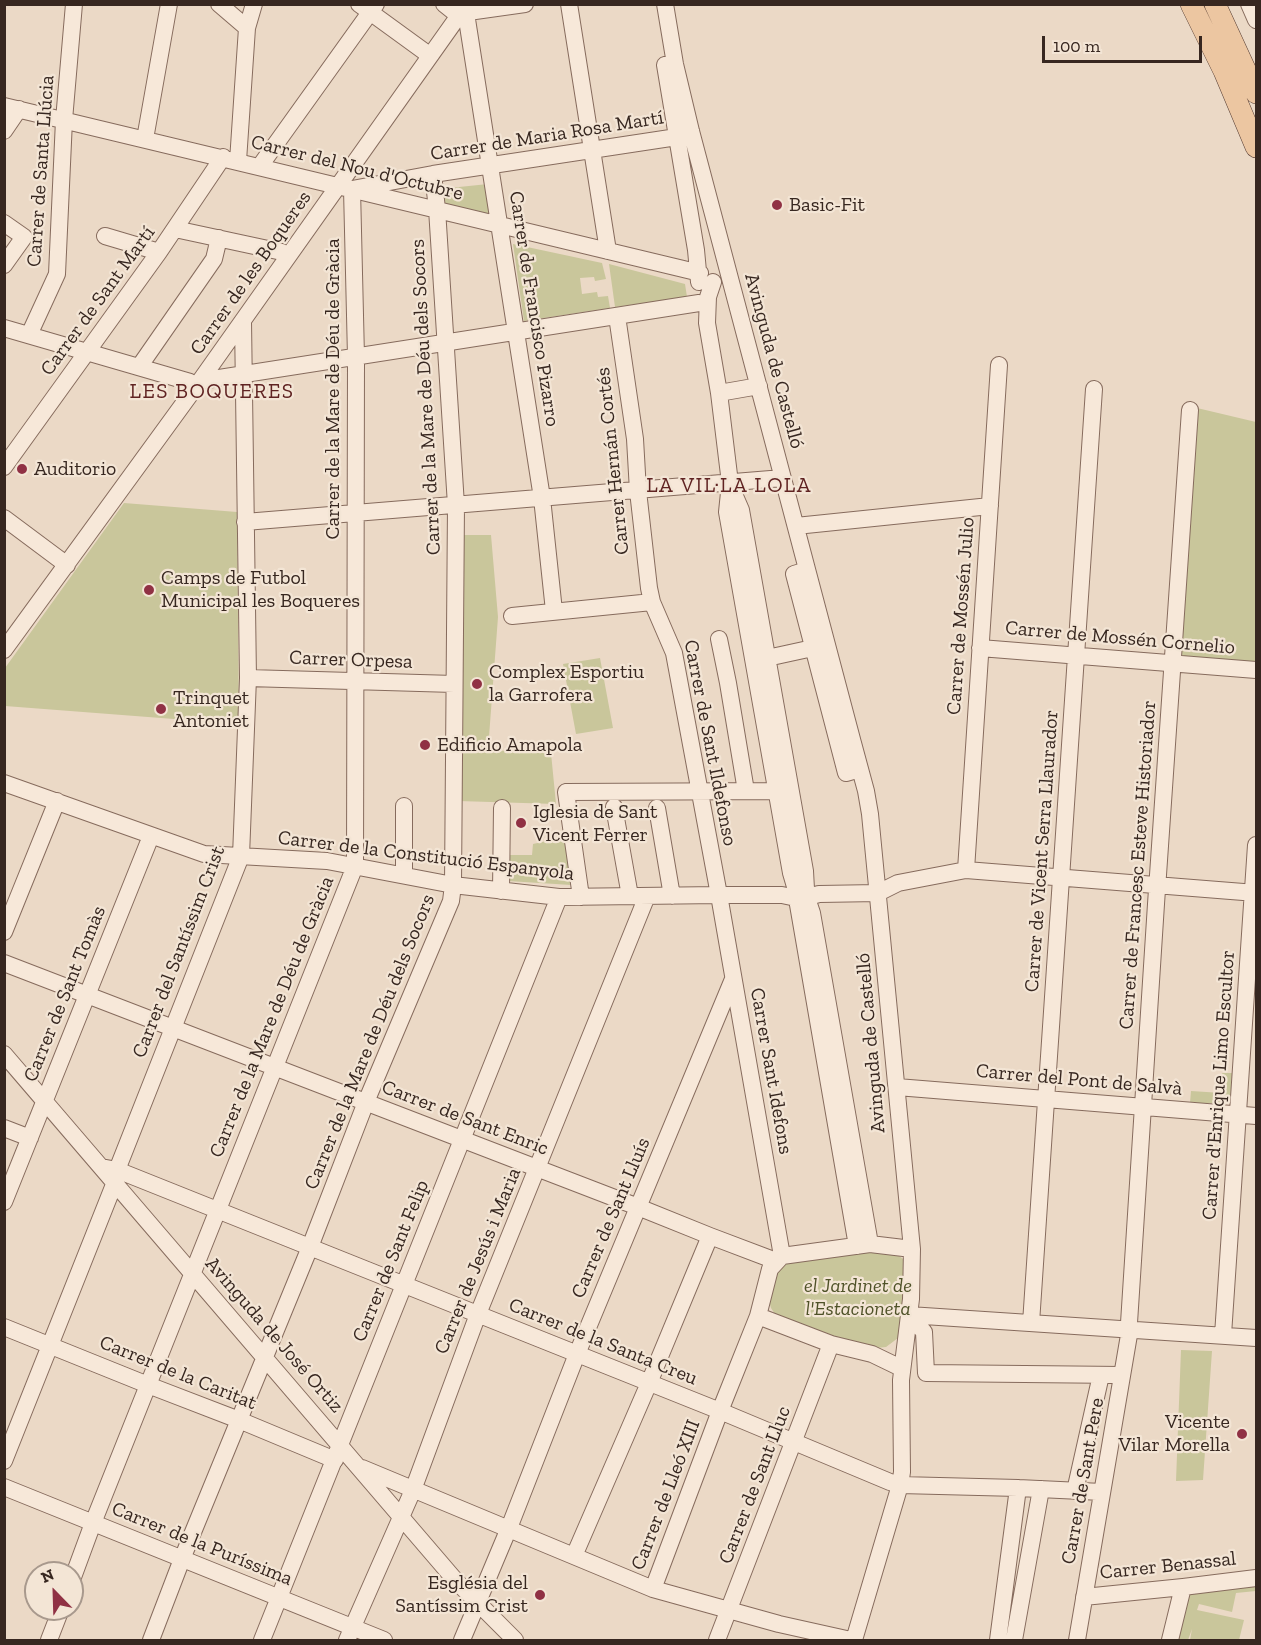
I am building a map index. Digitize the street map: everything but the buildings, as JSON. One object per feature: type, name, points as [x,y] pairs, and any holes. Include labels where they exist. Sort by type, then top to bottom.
[{"type":"main road","points":[[1191,4],[1257,147]]},
{"type":"main road","points":[[1215,4],[1257,93]]},
{"type":"street","name":"Carrer de Santa Llúcia","points":[[29,335],[57,274],[64,120],[74,4]]},
{"type":"street","points":[[145,139],[169,4]]},
{"type":"street","points":[[219,4],[246,28]]},
{"type":"street","points":[[230,159],[246,28],[254,4]]},
{"type":"street","points":[[458,9],[525,4]]},
{"type":"street","points":[[569,4],[608,251]]},
{"type":"street","points":[[655,4],[696,250],[706,278],[707,323],[730,483],[727,512],[764,681],[801,894],[814,925],[864,1245]]},
{"type":"street","points":[[664,4],[675,64],[722,247]]},
{"type":"street","points":[[1249,4],[1257,20]]},
{"type":"street","points":[[260,166],[368,7],[425,52]]},
{"type":"street","name":"Carrer de les Boqueres","points":[[195,382],[282,252],[340,186],[425,52],[458,9]]},
{"type":"street","name":"Carrer de les Boqueres","points":[[4,636],[63,562],[195,382],[243,321],[340,186],[458,9]]},
{"type":"street","name":"Carrer de Francisco Pizarro","points":[[458,9],[491,165],[542,498],[554,611]]},
{"type":"street","name":"Carrer del Nou d'Octubre","points":[[12,108],[500,224],[706,278]]},
{"type":"street","points":[[4,131],[12,108]]},
{"type":"street","name":"Carrer de Maria Rosa Martí","points":[[340,186],[677,137]]},
{"type":"street","name":"Carrer de Sant Martí","points":[[4,467],[175,229],[230,159]]},
{"type":"street","name":"Carrer de la Mare de Déu dels Socors","points":[[151,1641],[366,1102],[451,901],[456,505],[433,174]]},
{"type":"street","name":"Carrer de la Mare de Déu de Gràcia","points":[[79,1561],[354,866],[356,357],[340,186]]},
{"type":"street","points":[[4,223],[24,237],[4,265]]},
{"type":"street","points":[[175,229],[282,252]]},
{"type":"street","points":[[105,236],[159,252]]},
{"type":"street","points":[[139,367],[214,259],[219,238]]},
{"type":"street","points":[[696,250],[706,240],[712,240],[722,247]]},
{"type":"street","name":"Avinguda de Castelló","points":[[722,247],[807,570],[794,574],[820,646],[846,773],[860,769],[870,814],[897,1087],[912,1249],[910,1311],[902,1361],[902,1472],[853,1641]]},
{"type":"street","points":[[706,278],[715,283],[721,280],[727,267]]},
{"type":"street","points":[[706,278],[699,303],[707,323]]},
{"type":"street","points":[[4,328],[195,382],[699,303]]},
{"type":"street","name":"Carrer Hernán Cortés","points":[[617,316],[635,439],[638,491],[652,602]]},
{"type":"street","name":"Carrer del Santíssim Crist","points":[[4,1461],[50,1345],[111,1173],[173,1028],[242,856],[248,678],[243,321]]},
{"type":"street","name":"Carrer de Mossén Julio","points":[[966,870],[999,365]]},
{"type":"street","points":[[718,393],[759,386]]},
{"type":"street","name":"Carrer de Vicent Serra Llaurador","points":[[1032,1319],[1094,389]]},
{"type":"street","name":"Carrer de Francesc Esteve Historiador","points":[[1129,1326],[1190,410]]},
{"type":"street","points":[[245,522],[783,478]]},
{"type":"street","points":[[730,483],[741,510],[767,658],[764,681]]},
{"type":"street","points":[[796,525],[990,506]]},
{"type":"street","points":[[4,518],[63,562]]},
{"type":"street","name":"Carrer de les Boqueres","points":[[4,650],[63,562]]},
{"type":"street","points":[[512,616],[652,602]]},
{"type":"street","name":"Carrer de Sant Ildefonso","points":[[652,602],[674,653],[719,895]]},
{"type":"street","points":[[719,639],[746,791]]},
{"type":"street","points":[[767,658],[820,646]]},
{"type":"street","name":"Carrer de Mossén Cornelio","points":[[980,648],[1257,670]]},
{"type":"street","name":"Carrer Orpesa","points":[[248,678],[454,684]]},
{"type":"street","points":[[728,683],[764,681]]},
{"type":"street","name":"Carrer de la Constitució Espanyola","points":[[4,783],[204,854],[327,861],[453,885],[559,897],[878,893]]},
{"type":"street","points":[[581,897],[566,792],[784,791]]},
{"type":"street","points":[[4,932],[57,801]]},
{"type":"street","points":[[404,806],[404,875]]},
{"type":"street","points":[[614,807],[630,896]]},
{"type":"street","points":[[501,891],[502,808]]},
{"type":"street","points":[[657,808],[672,896]]},
{"type":"street","name":"Carrer de Sant Tomàs","points":[[4,1202],[151,836]]},
{"type":"street","name":"Carrer d'Enrique Limo Escultor","points":[[1223,1332],[1257,845]]},
{"type":"street","points":[[878,893],[898,883],[966,870],[1255,893]]},
{"type":"street","name":"Carrer Sant Idefons","points":[[719,895],[779,1258]]},
{"type":"street","name":"Carrer de Jesús i Maria","points":[[349,1634],[412,1490],[478,1314],[647,896]]},
{"type":"street","name":"Carrer de Sant Felip","points":[[262,1641],[559,897]]},
{"type":"street","name":"Carrer de Sant Enric","points":[[4,963],[710,1236],[779,1258]]},
{"type":"street","name":"Carrer de Sant Lluís","points":[[462,1641],[577,1354],[734,979]]},
{"type":"street","name":"Avinguda de José Ortiz","points":[[4,1054],[111,1173],[265,1358],[337,1452],[358,1467],[456,1581],[515,1641]]},
{"type":"street","name":"Carrer del Pont de Salvà","points":[[897,1087],[1257,1116]]},
{"type":"street","points":[[4,1128],[30,1138]]},
{"type":"street","name":"Carrer de la Santa Creu","points":[[111,1173],[217,1210],[720,1411],[890,1482],[900,1485],[1102,1492]]},
{"type":"street","points":[[574,1556],[710,1236]]},
{"type":"street","points":[[779,1258],[864,1245],[912,1249]]},
{"type":"street","name":"Carrer de Lleó XIII","points":[[653,1589],[758,1316],[770,1269],[779,1258]]},
{"type":"street","points":[[910,1311],[1223,1332],[1257,1338]]},
{"type":"street","points":[[910,1311],[924,1332],[926,1374],[1122,1375]]},
{"type":"street","points":[[758,1316],[831,1344],[902,1361]]},
{"type":"street","name":"Carrer de Sant Pere","points":[[1077,1641],[1129,1326]]},
{"type":"street","name":"Carrer de la Caritat","points":[[4,1327],[239,1420],[337,1452]]},
{"type":"street","points":[[1223,1332],[1257,1330]]},
{"type":"street","name":"Carrer de Sant Lluc","points":[[717,1641],[831,1344]]},
{"type":"street","name":"Carrer de Sant Pere","points":[[1075,1491],[1101,1375]]},
{"type":"street","points":[[358,1467],[653,1589],[779,1624],[853,1641]]},
{"type":"street","name":"Carrer de la Puríssima","points":[[4,1487],[279,1598],[349,1634],[384,1641]]},
{"type":"street","points":[[998,1641],[1018,1488]]},
{"type":"street","points":[[1014,1641],[1041,1489]]},
{"type":"street","name":"Carrer Benassal","points":[[1084,1597],[1257,1578]]},
{"type":"street","points":[[1170,1641],[1183,1587]]},
{"type":"street","points":[[49,1641],[56,1621]]},
{"type":"street","points":[[777,1641],[779,1624]]},
{"type":"green space","points":[[488,184],[494,220],[443,206],[440,189]]},
{"type":"green space","points":[[513,244],[602,263],[606,279],[595,281],[594,277],[580,278],[582,294],[597,292],[598,297],[608,296],[610,308],[524,321]]},
{"type":"green space","points":[[609,264],[685,284],[687,297],[615,307]]},
{"type":"green space","points":[[1197,408],[1256,422],[1256,664],[1179,656]]},
{"type":"green space","name":"Camps de Futbol Municipal les Boqueres","points":[[124,503],[237,512],[239,724],[5,706],[5,668]]},
{"type":"green space","name":"Complex Esportiu la Garrofera","points":[[461,535],[491,535],[498,617],[488,750],[551,753],[556,804],[458,801]]},
{"type":"green space","points":[[600,658],[613,728],[576,734],[563,664]]},
{"type":"green space","points":[[565,837],[571,885],[508,881],[508,855],[532,855],[533,844]]},
{"type":"green space","points":[[1222,1073],[1232,1073],[1230,1103],[1190,1103],[1191,1091],[1222,1093]]},
{"type":"green space","name":"el Jardinet de l'Estacioneta","points":[[873,1248],[893,1251],[903,1259],[906,1270],[898,1338],[886,1347],[865,1349],[778,1319],[768,1298],[772,1277],[788,1261]]},
{"type":"green space","points":[[1181,1350],[1212,1351],[1203,1480],[1176,1481]]},
{"type":"green space","points":[[1256,1585],[1256,1591],[1236,1593],[1232,1612],[1199,1604],[1197,1610],[1244,1620],[1239,1640],[1190,1640],[1192,1629],[1188,1640],[1178,1640],[1190,1593]]},
{"type":"place","name":"Basic-Fit","points":[[777,205]]},
{"type":"place","name":"Auditorio","points":[[22,469]]},
{"type":"place","name":"Camps de Futbol Municipal les Boqueres","points":[[149,590]]},
{"type":"place","name":"Complex Esportiu la Garrofera","points":[[477,684]]},
{"type":"place","name":"Trinquet Antoniet","points":[[161,709]]},
{"type":"place","name":"Edificio Amapola","points":[[425,745]]},
{"type":"place","name":"Iglesia de Sant Vicent Ferrer","points":[[521,823]]},
{"type":"place","name":"Vicente Vilar Morella","points":[[1242,1434]]},
{"type":"place","name":"Església del Santíssim Crist","points":[[540,1595]]},
{"type":"district","name":"LES BOQUERES","points":[[212,392]]},
{"type":"district","name":"LA VIL·LA LOLA","points":[[729,486]]}]
